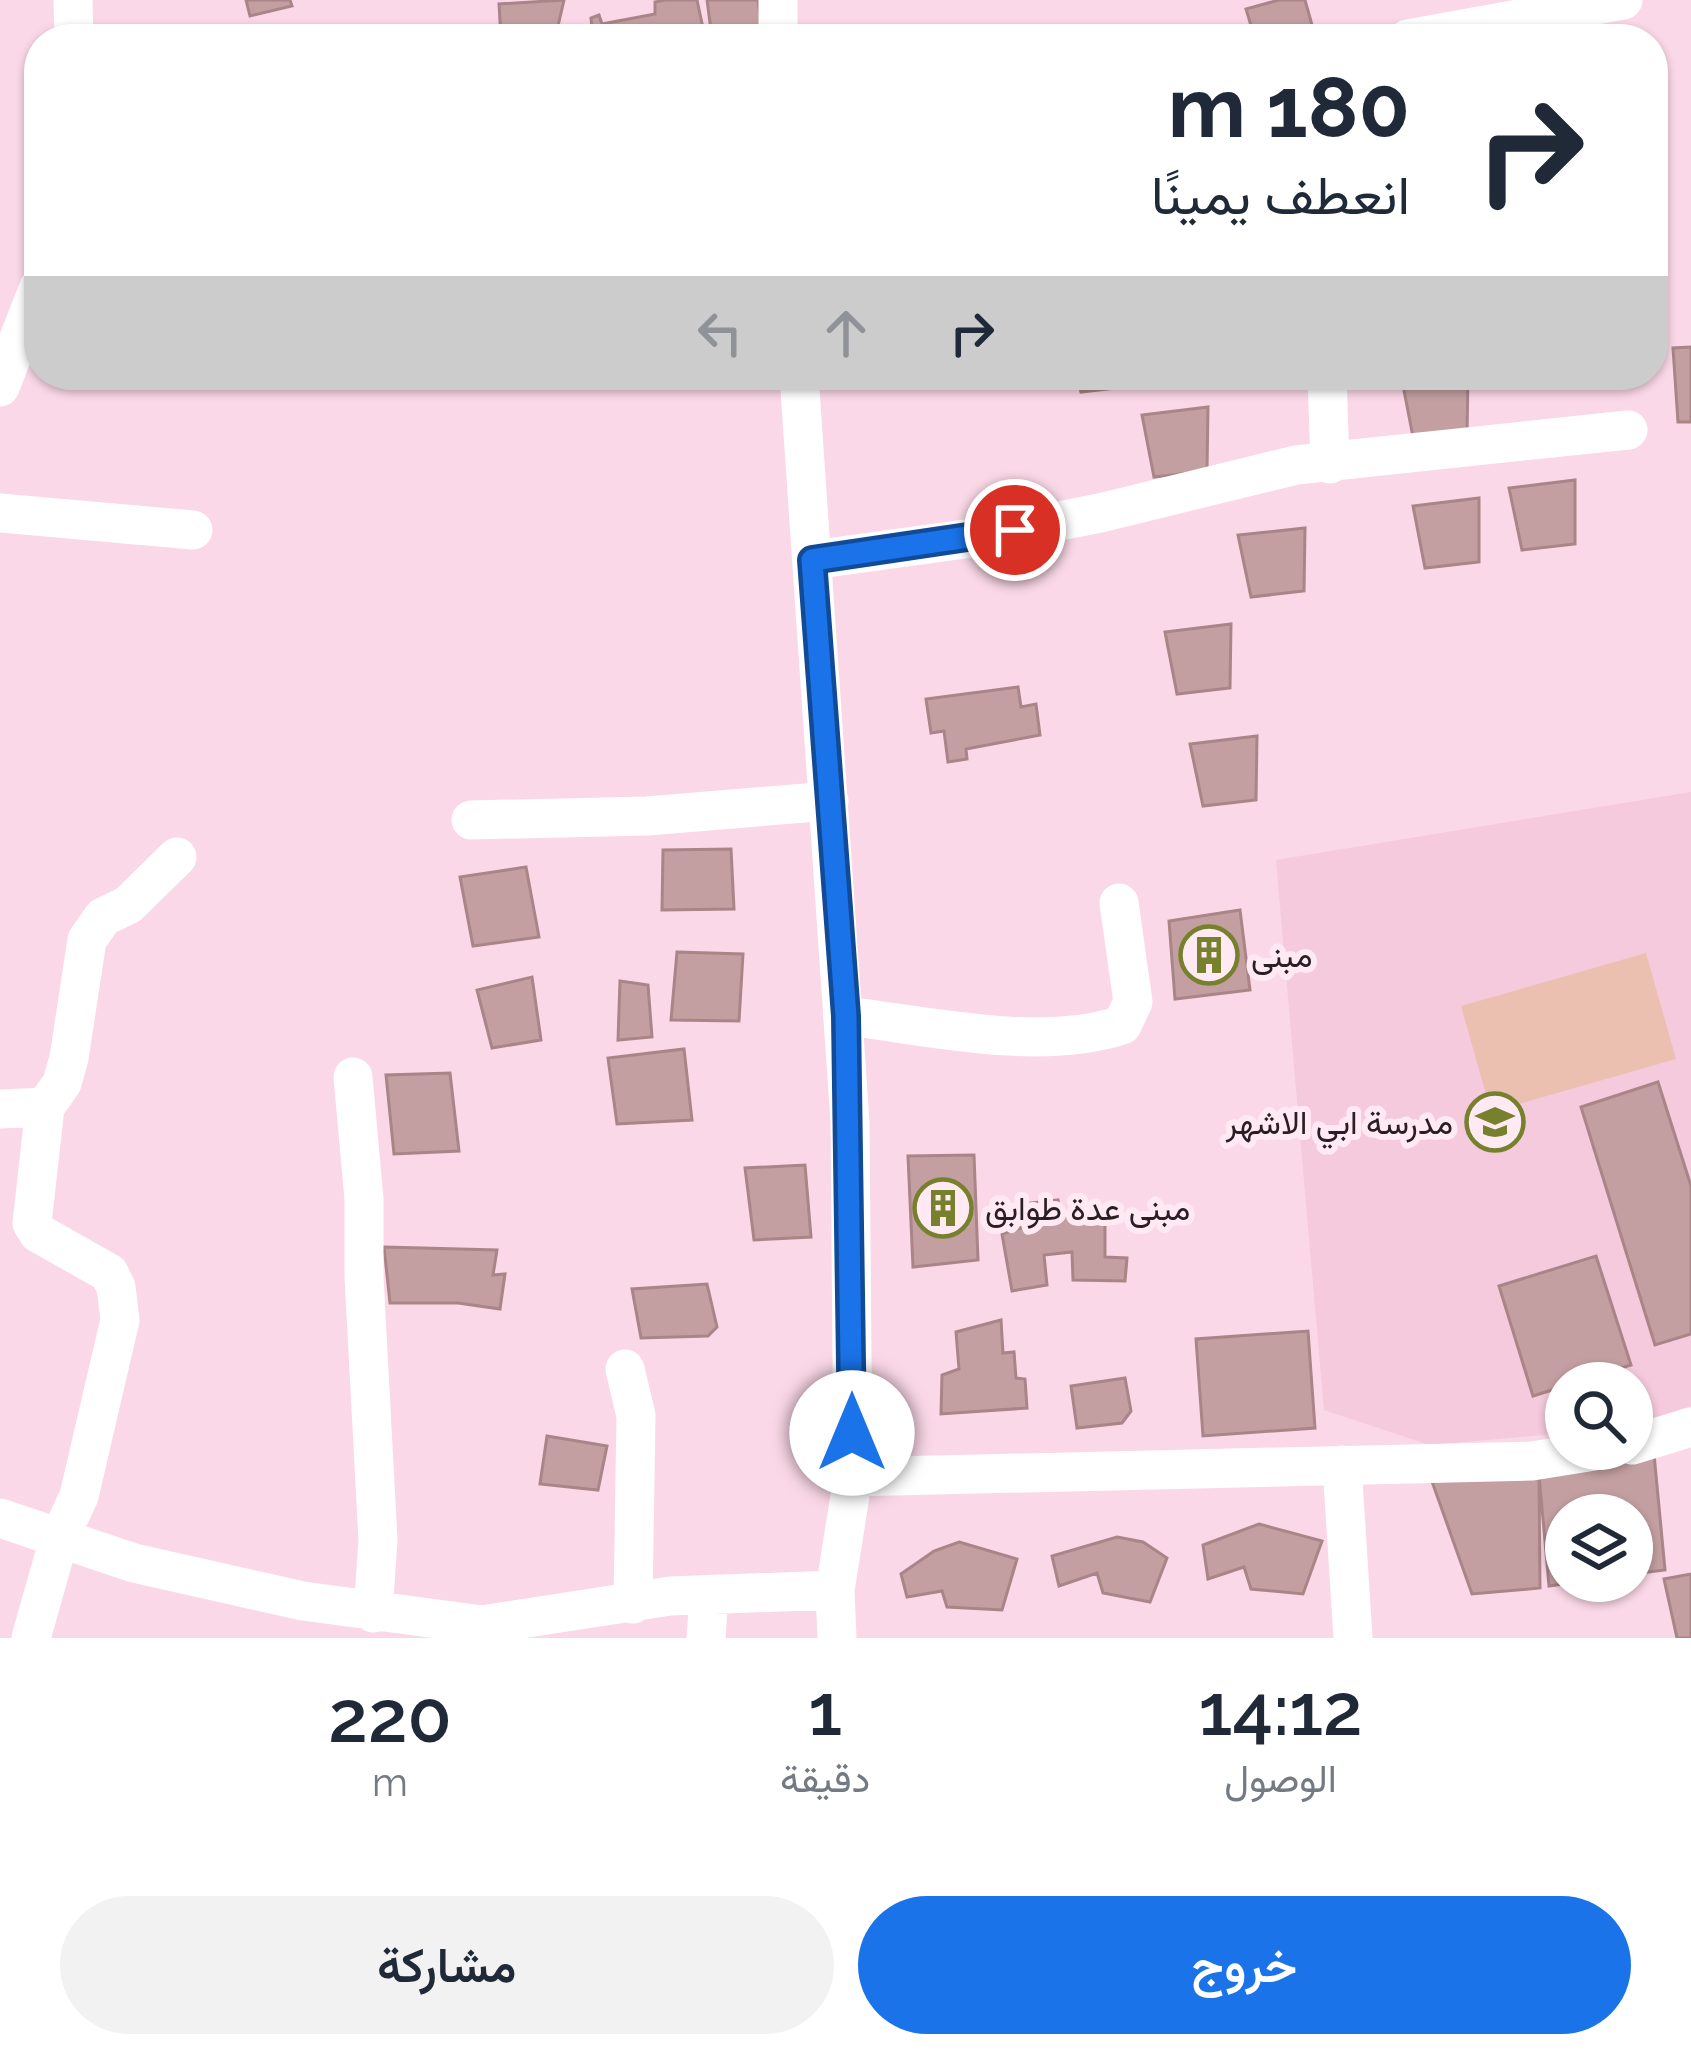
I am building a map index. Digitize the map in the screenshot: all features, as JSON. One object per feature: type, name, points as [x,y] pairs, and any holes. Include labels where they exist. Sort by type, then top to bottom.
[{"type":"street","points":[[1491,24],[1623,0]]},
{"type":"street","points":[[0,387],[24,325]]},
{"type":"street","points":[[800,390],[846,1016],[853,1477],[835,1590],[837,1638]]},
{"type":"street","points":[[1328,390],[1330,464]]},
{"type":"street","points":[[812,560],[972,538],[1100,512],[1252,473],[1628,430]]},
{"type":"street","points":[[0,513],[193,530]]},
{"type":"street","points":[[471,820],[647,816],[829,801]]},
{"type":"street","points":[[31,1638],[58,1539],[79,1496],[120,1320],[116,1287],[109,1273],[44,1236],[32,1223],[45,1107],[62,1083],[69,1058],[87,940],[103,917],[128,905],[177,857]]},
{"type":"street","points":[[846,1016],[988,1034],[1040,1035],[1122,1025],[1133,1002],[1119,903]]},
{"type":"street","points":[[353,1077],[364,1199],[377,1540],[374,1613]]},
{"type":"street","points":[[0,1109],[45,1107]]},
{"type":"street","points":[[625,1369],[636,1416],[633,1604]]},
{"type":"street","points":[[1653,1439],[1691,1427]]},
{"type":"street","points":[[853,1477],[1545,1459]]},
{"type":"street","points":[[1342,1465],[1353,1638]]},
{"type":"street","points":[[0,1519],[299,1619],[374,1613],[482,1632],[670,1596],[835,1590]]},
{"type":"street","points":[[706,1638],[710,1595]]},
{"type":"shaded area","name":"مدرسة ابي الاشهر","points":[[1691,792],[1691,1406],[1653,1419],[1653,1362],[1545,1362],[1545,1435],[1430,1445],[1324,1410],[1276,860]]},
{"type":"shaded area","points":[[1646,953],[1676,1059],[1491,1112],[1461,1006]]},
{"type":"building","points":[[246,0],[290,0],[292,6],[250,16]]},
{"type":"building","points":[[564,0],[558,24],[500,24],[499,4]]},
{"type":"building","points":[[697,0],[702,24],[602,24],[655,14],[655,2]]},
{"type":"building","points":[[707,0],[758,0],[761,24],[710,24]]},
{"type":"building","points":[[1279,0],[1305,0],[1312,24],[1250,24],[1246,9]]},
{"type":"building","points":[[1691,347],[1691,422],[1678,422],[1673,348]]},
{"type":"building","points":[[1404,390],[1468,390],[1467,436],[1414,442]]},
{"type":"building","points":[[1208,407],[1207,471],[1154,477],[1142,415]]},
{"type":"building","points":[[1575,480],[1575,544],[1522,550],[1509,488]]},
{"type":"building","points":[[1479,498],[1479,562],[1425,568],[1413,506]]},
{"type":"building","points":[[1305,528],[1304,591],[1251,597],[1238,535]]},
{"type":"building","points":[[1231,624],[1230,688],[1177,694],[1165,632]]},
{"type":"building","points":[[1018,687],[1021,707],[1036,704],[1040,735],[966,749],[967,759],[948,762],[944,731],[931,733],[926,699]]},
{"type":"building","points":[[1257,736],[1256,800],[1203,806],[1190,744]]},
{"type":"building","points":[[731,849],[734,909],[662,910],[663,850]]},
{"type":"building","points":[[526,867],[539,937],[473,946],[460,877]]},
{"type":"building","name":"مبنى","points":[[1240,910],[1250,990],[1175,999],[1169,921]]},
{"type":"building","points":[[677,952],[743,954],[739,1021],[671,1020]]},
{"type":"building","points":[[532,977],[541,1040],[492,1048],[477,990]]},
{"type":"building","points":[[620,981],[648,985],[652,1037],[618,1040]]},
{"type":"building","points":[[684,1049],[692,1120],[617,1124],[608,1058]]},
{"type":"building","points":[[450,1073],[459,1151],[394,1154],[386,1075]]},
{"type":"building","points":[[1658,1082],[1691,1186],[1691,1334],[1655,1345],[1581,1107]]},
{"type":"building","name":"مبنى عدة طوابق","points":[[974,1155],[978,1260],[913,1267],[908,1156]]},
{"type":"building","points":[[805,1165],[811,1237],[754,1240],[745,1168]]},
{"type":"building","points":[[1058,1200],[1061,1214],[1105,1213],[1105,1257],[1127,1258],[1125,1281],[1073,1280],[1072,1252],[1044,1255],[1047,1285],[1012,1291],[1002,1234],[1021,1228],[1022,1204]]},
{"type":"building","points":[[384,1247],[497,1250],[493,1275],[505,1274],[500,1309],[458,1303],[390,1303]]},
{"type":"building","points":[[1596,1256],[1630,1362],[1545,1362],[1545,1392],[1533,1396],[1499,1286]]},
{"type":"building","points":[[707,1284],[717,1327],[708,1336],[641,1338],[632,1289]]},
{"type":"building","points":[[1001,1320],[1003,1353],[1014,1352],[1016,1378],[1025,1379],[1027,1408],[941,1414],[942,1375],[959,1369],[956,1332]]},
{"type":"building","points":[[1308,1331],[1315,1428],[1203,1436],[1196,1339]]},
{"type":"building","points":[[1125,1378],[1131,1411],[1122,1423],[1077,1428],[1071,1386]]},
{"type":"building","points":[[547,1436],[607,1446],[598,1490],[540,1484]]},
{"type":"building","points":[[1653,1454],[1665,1570],[1653,1571],[1653,1494],[1545,1494],[1545,1542],[1539,1475],[1566,1470],[1653,1470]]},
{"type":"building","points":[[1429,1473],[1539,1475],[1540,1588],[1472,1594]]},
{"type":"building","points":[[1259,1524],[1322,1541],[1303,1594],[1251,1589],[1244,1567],[1208,1579],[1203,1545]]},
{"type":"building","points":[[1117,1537],[1143,1542],[1167,1558],[1150,1602],[1103,1593],[1097,1573],[1059,1586],[1052,1556]]},
{"type":"building","points":[[959,1542],[1017,1559],[1002,1610],[947,1607],[942,1591],[907,1597],[901,1574],[934,1551]]},
{"type":"building","points":[[1691,1574],[1691,1638],[1677,1638],[1664,1579]]},
{"type":"place","name":"مبنى","points":[[1209,955]]},
{"type":"place","name":"مدرسة ابي الاشهر","points":[[1495,1122]]},
{"type":"place","name":"مبنى عدة طوابق","points":[[943,1208]]},
{"type":"route","points":[[852,1433],[846,1016],[812,560],[1015,530]]}]
